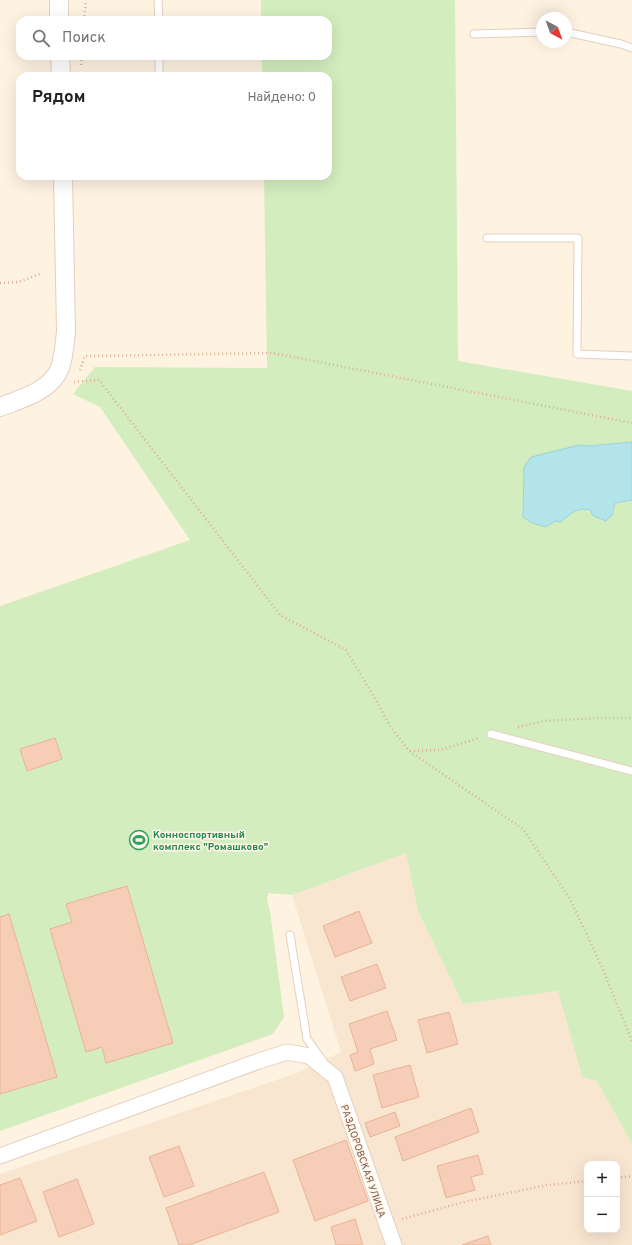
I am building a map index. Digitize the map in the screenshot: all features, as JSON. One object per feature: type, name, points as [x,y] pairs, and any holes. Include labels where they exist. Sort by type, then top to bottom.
[{"type":"street","points":[[59,0],[60,16]]},
{"type":"street","points":[[60,60],[61,72]]},
{"type":"street","points":[[0,407],[32,394],[49,384],[60,369],[66,331],[63,180]]},
{"type":"street","points":[[0,1156],[287,1052],[309,1056],[335,1077]]},
{"type":"street","name":"РАЗДОРОВСКАЯ УЛИЦА","points":[[335,1077],[394,1245]]},
{"type":"lane","points":[[158,0],[159,16]]},
{"type":"lane","points":[[474,34],[536,32]]},
{"type":"lane","points":[[572,33],[622,44],[632,48]]},
{"type":"lane","points":[[159,60],[159,72]]},
{"type":"lane","points":[[487,238],[578,238],[577,354],[632,356]]},
{"type":"lane","points":[[491,734],[632,771]]},
{"type":"lane","points":[[290,935],[308,1039],[335,1077]]},
{"type":"path","points":[[84,16],[86,0]]},
{"type":"path","points":[[0,283],[19,282],[42,273]]},
{"type":"path","points":[[84,356],[273,354],[632,422]]},
{"type":"path","points":[[49,384],[99,380],[280,616],[346,650],[390,726],[409,751],[524,830],[570,899],[601,965],[632,1042]]},
{"type":"path","points":[[620,1178],[632,1176]]},
{"type":"path","points":[[386,1223],[464,1202],[548,1185],[584,1181]]},
{"type":"shaded area","points":[[406,853],[418,911],[463,1004],[558,991],[582,1077],[597,1081],[632,1144],[632,1245],[0,1245],[0,1174],[297,1073],[341,1052],[292,895]]},
{"type":"green space","points":[[261,0],[455,0],[458,361],[632,391],[632,442],[590,446],[579,445],[524,467],[523,516],[532,523],[555,520],[567,517],[572,512],[582,508],[612,515],[615,503],[632,500],[632,1144],[597,1081],[582,1077],[558,991],[463,1004],[418,911],[406,853],[292,895],[268,893],[267,899],[284,1017],[273,1034],[0,1131],[0,606],[190,540],[100,407],[73,394],[95,367],[267,368],[264,180],[332,180],[332,72],[262,72],[262,60],[332,60],[332,16],[261,16]]},
{"type":"water","points":[[632,442],[632,500],[615,503],[612,515],[606,521],[592,515],[591,510],[586,509],[578,510],[561,522],[555,521],[546,527],[532,523],[523,517],[524,467],[531,457],[579,445],[590,446]]},
{"type":"building","points":[[55,738],[62,759],[27,771],[20,749]]},
{"type":"building","points":[[127,886],[173,1043],[106,1063],[102,1047],[86,1052],[50,929],[72,922],[66,904]]},
{"type":"building","points":[[359,911],[372,943],[335,957],[323,926]]},
{"type":"building","points":[[9,914],[57,1077],[0,1094],[0,917]]},
{"type":"building","points":[[377,964],[386,988],[350,1001],[341,977]]},
{"type":"building","points":[[387,1011],[397,1040],[370,1049],[374,1064],[355,1071],[350,1055],[358,1052],[349,1024]]},
{"type":"building","points":[[449,1012],[458,1044],[427,1053],[418,1020]]},
{"type":"building","points":[[410,1065],[419,1097],[382,1108],[373,1075]]},
{"type":"building","points":[[471,1108],[479,1132],[403,1161],[395,1137]]},
{"type":"building","points":[[395,1112],[400,1126],[370,1137],[365,1123]]},
{"type":"building","points":[[346,1140],[368,1201],[315,1221],[293,1160]]},
{"type":"building","points":[[179,1146],[194,1186],[164,1197],[149,1157]]},
{"type":"building","points":[[478,1155],[483,1174],[471,1177],[475,1190],[446,1198],[437,1166]]},
{"type":"building","points":[[264,1172],[279,1212],[189,1245],[179,1245],[166,1208]]},
{"type":"building","points":[[20,1178],[37,1221],[0,1235],[0,1185]]},
{"type":"building","points":[[77,1179],[94,1224],[59,1237],[43,1192]]},
{"type":"building","points":[[355,1219],[363,1245],[336,1245],[331,1227]]},
{"type":"building","points":[[488,1236],[491,1245],[462,1245]]},
{"type":"place","name":"Конноспортивный комплекс \"Ромашково\"","points":[[139,840]]}]
